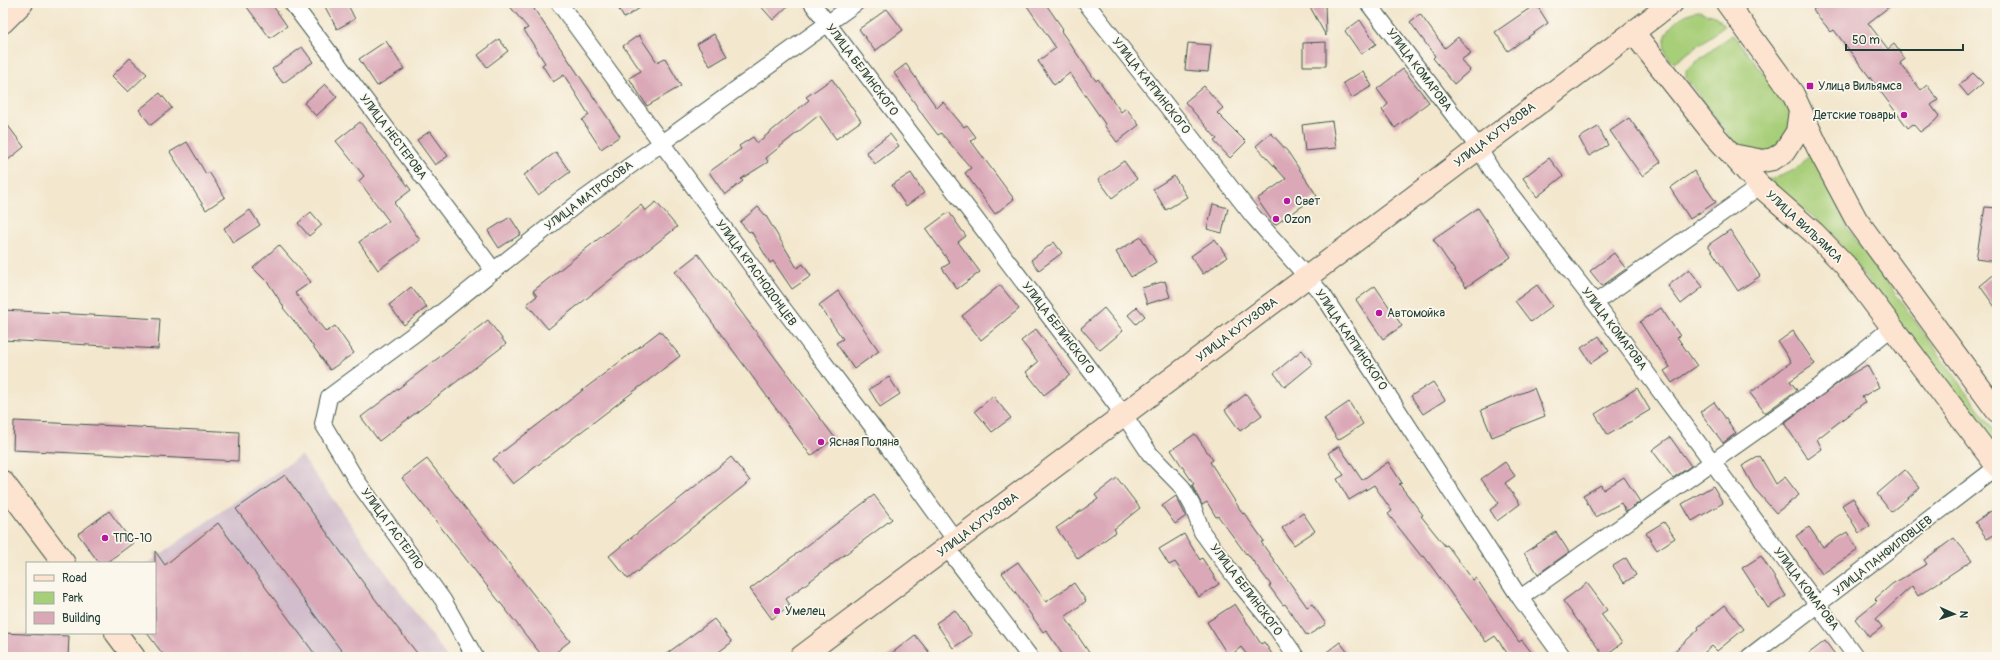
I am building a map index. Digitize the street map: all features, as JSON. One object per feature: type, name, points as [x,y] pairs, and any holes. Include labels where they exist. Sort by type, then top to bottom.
[{"type":"street","points":[[3,22],[22,3]]},
{"type":"street","name":"УЛИЦА НЕСТЕРОВА","points":[[292,3],[494,271]]},
{"type":"street","name":"УЛИЦА КРАСНОДОНЦЕВ","points":[[559,3],[951,544],[1030,657]]},
{"type":"street","name":"УЛИЦА БЕЛИНСКОГО","points":[[812,3],[1124,415],[1150,454],[1182,487],[1193,508],[1202,532],[1240,584],[1277,629],[1296,657]]},
{"type":"street","name":"УЛИЦА МАТРОСОВА","points":[[329,398],[417,332],[577,204],[661,142],[856,3]]},
{"type":"street","name":"УЛИЦА КАРПИНСКОГО","points":[[1086,3],[1253,216],[1323,295],[1520,598],[1563,657]]},
{"type":"street","name":"УЛИЦА КОМАРОВА","points":[[1368,3],[1478,147],[1491,169],[1595,303],[1856,657]]},
{"type":"street","points":[[1727,3],[1793,94],[1817,146],[1856,219],[1997,411]]},
{"type":"street","name":"УЛИЦА КУТУЗОВА","points":[[801,657],[1633,32],[1665,5]]},
{"type":"street","name":"УЛИЦА ВИЛЬЯМСА","points":[[1633,32],[1732,155],[1760,186],[1814,233],[1845,265],[1997,467]]},
{"type":"street","points":[[1732,155],[1763,161],[1772,159],[1784,152],[1797,132],[1800,110]]},
{"type":"street","points":[[1595,303],[1760,186],[1761,180],[1765,173],[1797,149],[1806,144],[1817,146]]},
{"type":"street","points":[[1520,598],[1820,386],[1891,328]]},
{"type":"street","name":"УЛИЦА ГАСТЕЛЛО","points":[[329,398],[324,424],[329,433],[357,481],[443,600],[475,657]]},
{"type":"street","name":"УЛИЦА ПАНФИЛОВЦЕВ","points":[[1749,657],[1819,605],[1997,467]]},
{"type":"street","points":[[3,482],[63,562]]},
{"type":"street","points":[[117,634],[134,657]]},
{"type":"shaded area","points":[[301,455],[447,657],[164,657],[147,634],[156,634],[156,562],[149,562]]},
{"type":"green space","points":[[1699,11],[1717,17],[1725,26],[1674,63],[1667,55],[1664,47],[1668,31],[1674,23],[1682,17]]},
{"type":"green space","points":[[1731,35],[1734,36],[1789,106],[1792,124],[1772,153],[1739,150],[1686,78],[1686,70]]},
{"type":"green space","points":[[1813,150],[1849,230],[1997,434],[1997,454],[1829,229],[1766,180],[1782,176],[1798,167]]},
{"type":"building","points":[[244,3],[271,3],[287,26],[270,38]]},
{"type":"building","points":[[323,3],[347,3],[355,19],[337,29]]},
{"type":"building","points":[[507,3],[530,3],[620,136],[601,149],[582,120],[589,115],[564,75],[553,82],[542,65],[545,63],[524,30],[528,28]]},
{"type":"building","points":[[615,3],[648,3],[624,18]]},
{"type":"building","points":[[758,3],[791,3],[773,20]]},
{"type":"building","points":[[1025,3],[1045,3],[1063,29],[1061,31],[1096,81],[1098,79],[1121,112],[1126,108],[1139,125],[1117,142],[1070,73],[1054,85],[1038,61],[1056,48]]},
{"type":"building","points":[[1308,3],[1325,3],[1326,36]]},
{"type":"building","points":[[1822,3],[1894,3],[1868,23],[1888,49],[1894,44],[1905,59],[1900,63],[1921,90],[1927,85],[1938,100],[1931,105],[1939,116],[1935,121],[1920,132],[1913,124],[1908,128],[1834,30],[1831,32],[1813,10]]},
{"type":"building","points":[[1536,4],[1548,23],[1508,51],[1495,32]]},
{"type":"building","points":[[887,9],[903,30],[875,51],[859,29]]},
{"type":"building","points":[[1420,14],[1445,48],[1458,37],[1471,53],[1461,60],[1470,70],[1454,84],[1433,58],[1435,56],[1410,22]]},
{"type":"building","points":[[1360,20],[1376,44],[1361,54],[1345,31]]},
{"type":"building","points":[[714,34],[727,56],[710,66],[697,44]]},
{"type":"building","points":[[639,35],[657,62],[665,58],[681,86],[647,106],[629,78],[641,71],[623,46]]},
{"type":"building","points":[[499,39],[508,51],[487,67],[478,55]]},
{"type":"building","points":[[386,41],[404,69],[377,86],[359,59]]},
{"type":"building","points":[[1326,42],[1326,66],[1303,66],[1303,43]]},
{"type":"building","points":[[1188,43],[1211,45],[1208,72],[1185,70]]},
{"type":"building","points":[[302,47],[313,62],[283,83],[272,69]]},
{"type":"building","points":[[130,58],[147,74],[128,92],[112,76]]},
{"type":"building","points":[[906,64],[937,108],[943,102],[964,127],[967,125],[976,137],[971,141],[1014,199],[995,214],[965,173],[971,168],[941,133],[938,135],[894,73]]},
{"type":"building","points":[[1403,69],[1429,102],[1395,128],[1382,110],[1388,104],[1377,89]]},
{"type":"building","points":[[1363,71],[1372,86],[1352,98],[1343,83]]},
{"type":"building","points":[[1973,73],[1983,83],[1968,96],[1959,85]]},
{"type":"building","points":[[832,79],[861,121],[836,139],[819,115],[766,158],[768,162],[741,179],[743,181],[725,195],[709,172],[741,149],[739,146],[753,137],[757,143],[809,100],[806,97]]},
{"type":"building","points":[[325,84],[337,97],[316,116],[304,103]]},
{"type":"building","points":[[1204,86],[1223,108],[1217,113],[1246,142],[1230,158],[1214,141],[1217,139],[1185,102]]},
{"type":"building","points":[[160,93],[172,108],[151,125],[139,110]]},
{"type":"building","points":[[1629,118],[1661,162],[1642,176],[1610,131]]},
{"type":"building","points":[[3,119],[24,147],[8,160],[3,153]]},
{"type":"building","points":[[1332,121],[1336,148],[1305,151],[1302,125]]},
{"type":"building","points":[[360,122],[411,190],[394,203],[420,240],[378,270],[359,242],[389,221],[359,181],[364,176],[336,141]]},
{"type":"building","points":[[1598,127],[1608,145],[1589,156],[1579,138]]},
{"type":"building","points":[[430,131],[448,156],[435,165],[417,140]]},
{"type":"building","points":[[1271,133],[1288,152],[1317,196],[1275,225],[1257,199],[1286,179],[1256,146]]},
{"type":"building","points":[[890,134],[899,146],[875,164],[866,152]]},
{"type":"building","points":[[187,142],[206,174],[209,172],[225,197],[206,210],[170,152]]},
{"type":"building","points":[[556,152],[570,172],[538,195],[524,175]]},
{"type":"building","points":[[1549,158],[1563,176],[1537,197],[1523,178]]},
{"type":"building","points":[[1124,161],[1137,179],[1112,198],[1098,179]]},
{"type":"building","points":[[1694,171],[1716,202],[1690,219],[1670,188]]},
{"type":"building","points":[[911,173],[924,193],[906,206],[892,185]]},
{"type":"building","points":[[1174,176],[1187,197],[1166,210],[1153,189]]},
{"type":"building","points":[[656,202],[677,227],[548,329],[527,304],[537,296],[533,291],[641,205],[645,211]]},
{"type":"building","points":[[1213,204],[1228,208],[1222,233],[1207,229]]},
{"type":"building","points":[[758,207],[766,216],[797,268],[803,264],[811,276],[792,289],[773,261],[770,263],[751,231],[749,232],[740,222]]},
{"type":"building","points":[[1985,207],[1997,208],[1997,262],[1976,259]]},
{"type":"building","points":[[1478,208],[1511,257],[1466,287],[1433,239]]},
{"type":"building","points":[[250,210],[260,225],[233,243],[224,228]]},
{"type":"building","points":[[311,212],[322,225],[309,236],[298,223]]},
{"type":"building","points":[[949,212],[966,236],[958,242],[980,272],[957,289],[942,268],[950,263],[926,229]]},
{"type":"building","points":[[510,217],[521,234],[499,248],[488,231]]},
{"type":"building","points":[[1730,230],[1760,276],[1738,291],[1708,245]]},
{"type":"building","points":[[1141,237],[1156,262],[1131,277],[1116,252]]},
{"type":"building","points":[[1215,239],[1227,257],[1203,274],[1191,256]]},
{"type":"building","points":[[1054,242],[1062,253],[1039,270],[1031,260]]},
{"type":"building","points":[[279,245],[311,282],[295,293],[326,332],[335,326],[354,353],[330,370],[300,328],[283,308],[284,307],[269,284],[253,268]]},
{"type":"building","points":[[1614,253],[1626,269],[1602,286],[1590,271]]},
{"type":"building","points":[[698,254],[835,438],[811,456],[675,272]]},
{"type":"building","points":[[1689,269],[1703,287],[1681,304],[1668,286]]},
{"type":"building","points":[[1997,272],[1997,310],[1980,286]]},
{"type":"building","points":[[1165,281],[1170,297],[1147,304],[1142,288]]},
{"type":"building","points":[[1000,285],[1019,309],[981,340],[962,316]]},
{"type":"building","points":[[1537,285],[1552,306],[1531,322],[1515,301]]},
{"type":"building","name":"Автомойка","points":[[1375,286],[1402,326],[1383,339],[1356,300]]},
{"type":"building","points":[[411,287],[427,307],[404,325],[389,305]]},
{"type":"building","points":[[838,291],[879,351],[854,369],[836,343],[843,339],[819,305]]},
{"type":"building","points":[[1137,307],[1145,316],[1136,324],[1128,315]]},
{"type":"building","points":[[1104,308],[1123,331],[1100,350],[1081,328]]},
{"type":"building","points":[[1661,308],[1680,336],[1677,337],[1697,366],[1672,383],[1664,371],[1670,367],[1640,322]]},
{"type":"building","points":[[3,310],[160,319],[158,349],[3,340]]},
{"type":"building","points":[[488,320],[506,344],[379,441],[361,417]]},
{"type":"building","points":[[1036,329],[1070,375],[1044,395],[1026,372],[1038,362],[1021,341]]},
{"type":"building","points":[[660,331],[680,356],[513,484],[493,459]]},
{"type":"building","points":[[1793,331],[1815,364],[1790,381],[1797,390],[1765,413],[1750,393],[1791,362],[1778,342]]},
{"type":"building","points":[[1599,336],[1609,351],[1591,363],[1581,348]]},
{"type":"building","points":[[1302,350],[1313,364],[1285,387],[1274,373]]},
{"type":"building","points":[[1867,365],[1879,387],[1862,397],[1865,402],[1817,439],[1822,449],[1808,459],[1784,423],[1848,376]]},
{"type":"building","points":[[889,377],[900,394],[880,407],[869,389]]},
{"type":"building","points":[[1433,382],[1445,400],[1423,414],[1411,396]]},
{"type":"building","points":[[1534,388],[1545,416],[1492,437],[1481,410]]},
{"type":"building","points":[[1637,388],[1650,410],[1608,435],[1595,414]]},
{"type":"building","points":[[1246,394],[1262,415],[1240,431],[1225,410]]},
{"type":"building","points":[[993,396],[1011,418],[992,432],[975,411]]},
{"type":"building","points":[[1349,402],[1363,424],[1338,440],[1324,419]]},
{"type":"building","points":[[1714,402],[1736,433],[1723,443],[1700,412]]},
{"type":"building","points":[[14,421],[239,432],[238,461],[13,450]]},
{"type":"building","points":[[1195,434],[1213,460],[1210,462],[1243,514],[1244,513],[1264,541],[1261,542],[1307,607],[1312,604],[1326,624],[1307,636],[1285,604],[1283,605],[1269,586],[1271,585],[1247,553],[1246,554],[1218,516],[1216,517],[1207,502],[1202,505],[1192,485],[1194,484],[1171,450]]},
{"type":"building","points":[[1670,437],[1691,466],[1673,478],[1652,450]]},
{"type":"building","points":[[1339,446],[1362,480],[1388,462],[1402,483],[1399,484],[1423,515],[1421,516],[1445,546],[1447,545],[1473,580],[1476,578],[1519,642],[1522,640],[1535,657],[1510,657],[1495,636],[1486,642],[1424,556],[1422,557],[1388,514],[1392,511],[1374,485],[1349,500],[1337,479],[1344,475],[1328,453]]},
{"type":"building","points":[[1760,456],[1776,484],[1785,477],[1799,495],[1776,513],[1754,488],[1742,466]]},
{"type":"building","points":[[731,457],[750,481],[628,579],[609,556]]},
{"type":"building","points":[[427,459],[570,641],[550,657],[543,657],[402,478]]},
{"type":"building","points":[[1505,462],[1515,476],[1505,483],[1520,504],[1497,521],[1490,510],[1499,503],[1481,479]]},
{"type":"building","points":[[1905,470],[1920,488],[1891,512],[1877,494]]},
{"type":"building","points":[[285,475],[375,599],[420,657],[346,657],[236,509]]},
{"type":"building","points":[[1624,477],[1640,502],[1626,512],[1621,503],[1595,517],[1583,495],[1601,485],[1603,490]]},
{"type":"building","points":[[1117,478],[1140,508],[1114,529],[1116,532],[1078,559],[1056,528],[1098,499],[1095,495]]},
{"type":"building","points":[[1713,486],[1723,503],[1692,521],[1682,504]]},
{"type":"building","points":[[874,495],[892,519],[786,599],[790,605],[772,619],[750,589]]},
{"type":"building","points":[[1176,496],[1186,516],[1175,524],[1162,506]]},
{"type":"building","points":[[1853,498],[1870,526],[1859,533],[1842,505]]},
{"type":"building","points":[[1997,507],[1997,533],[1987,539],[1975,522]]},
{"type":"building","name":"ТПС-10","points":[[109,511],[133,543],[107,562],[98,562],[78,534]]},
{"type":"building","points":[[1303,513],[1315,531],[1294,545],[1282,528]]},
{"type":"building","points":[[1664,522],[1675,538],[1657,550],[1646,533]]},
{"type":"building","points":[[218,523],[317,657],[165,657],[148,634],[156,634],[155,551],[165,565]]},
{"type":"building","points":[[1809,527],[1823,547],[1847,532],[1858,550],[1822,574],[1796,536]]},
{"type":"building","points":[[1556,532],[1569,552],[1538,574],[1524,553]]},
{"type":"building","points":[[1184,534],[1200,560],[1202,558],[1219,584],[1199,597],[1175,562],[1169,565],[1159,549]]},
{"type":"building","points":[[1954,538],[1972,560],[1918,596],[1912,586],[1876,619],[1882,627],[1869,637],[1855,619],[1877,601],[1875,599],[1892,584],[1927,564],[1924,560]]},
{"type":"building","points":[[1761,556],[1786,596],[1768,608],[1742,568]]},
{"type":"building","points":[[1626,558],[1636,575],[1624,583],[1613,566]]},
{"type":"building","points":[[1018,562],[1046,602],[1074,583],[1086,601],[1065,617],[1092,657],[1064,657],[1046,630],[1043,632],[1002,573]]},
{"type":"building","points":[[1587,583],[1607,610],[1601,614],[1622,643],[1604,656],[1563,601]]},
{"type":"building","points":[[1235,604],[1261,644],[1264,642],[1274,657],[1244,657],[1247,655],[1241,647],[1229,657],[1207,622]]},
{"type":"building","points":[[1725,605],[1744,629],[1717,651],[1712,646],[1699,657],[1668,657],[1699,629],[1698,627]]},
{"type":"building","points":[[955,610],[972,635],[953,648],[936,623]]},
{"type":"building","points":[[714,619],[732,642],[712,657],[662,657]]},
{"type":"building","points":[[3,633],[69,636],[68,657],[3,657]]},
{"type":"building","points":[[915,635],[933,657],[887,657]]},
{"type":"building","points":[[1825,641],[1837,657],[1804,657]]},
{"type":"building","points":[[1340,642],[1351,657],[1320,657]]},
{"type":"place","name":"Улица Вильямса","points":[[1810,86]]},
{"type":"place","name":"Детские товары","points":[[1904,115]]},
{"type":"place","name":"Свет","points":[[1287,201]]},
{"type":"place","name":"Ozon","points":[[1276,219]]},
{"type":"place","name":"Автомойка","points":[[1379,313]]},
{"type":"place","name":"Ясная Поляна","points":[[821,442]]},
{"type":"place","name":"ТПС-10","points":[[105,538]]},
{"type":"place","name":"Умелец","points":[[777,611]]}]
